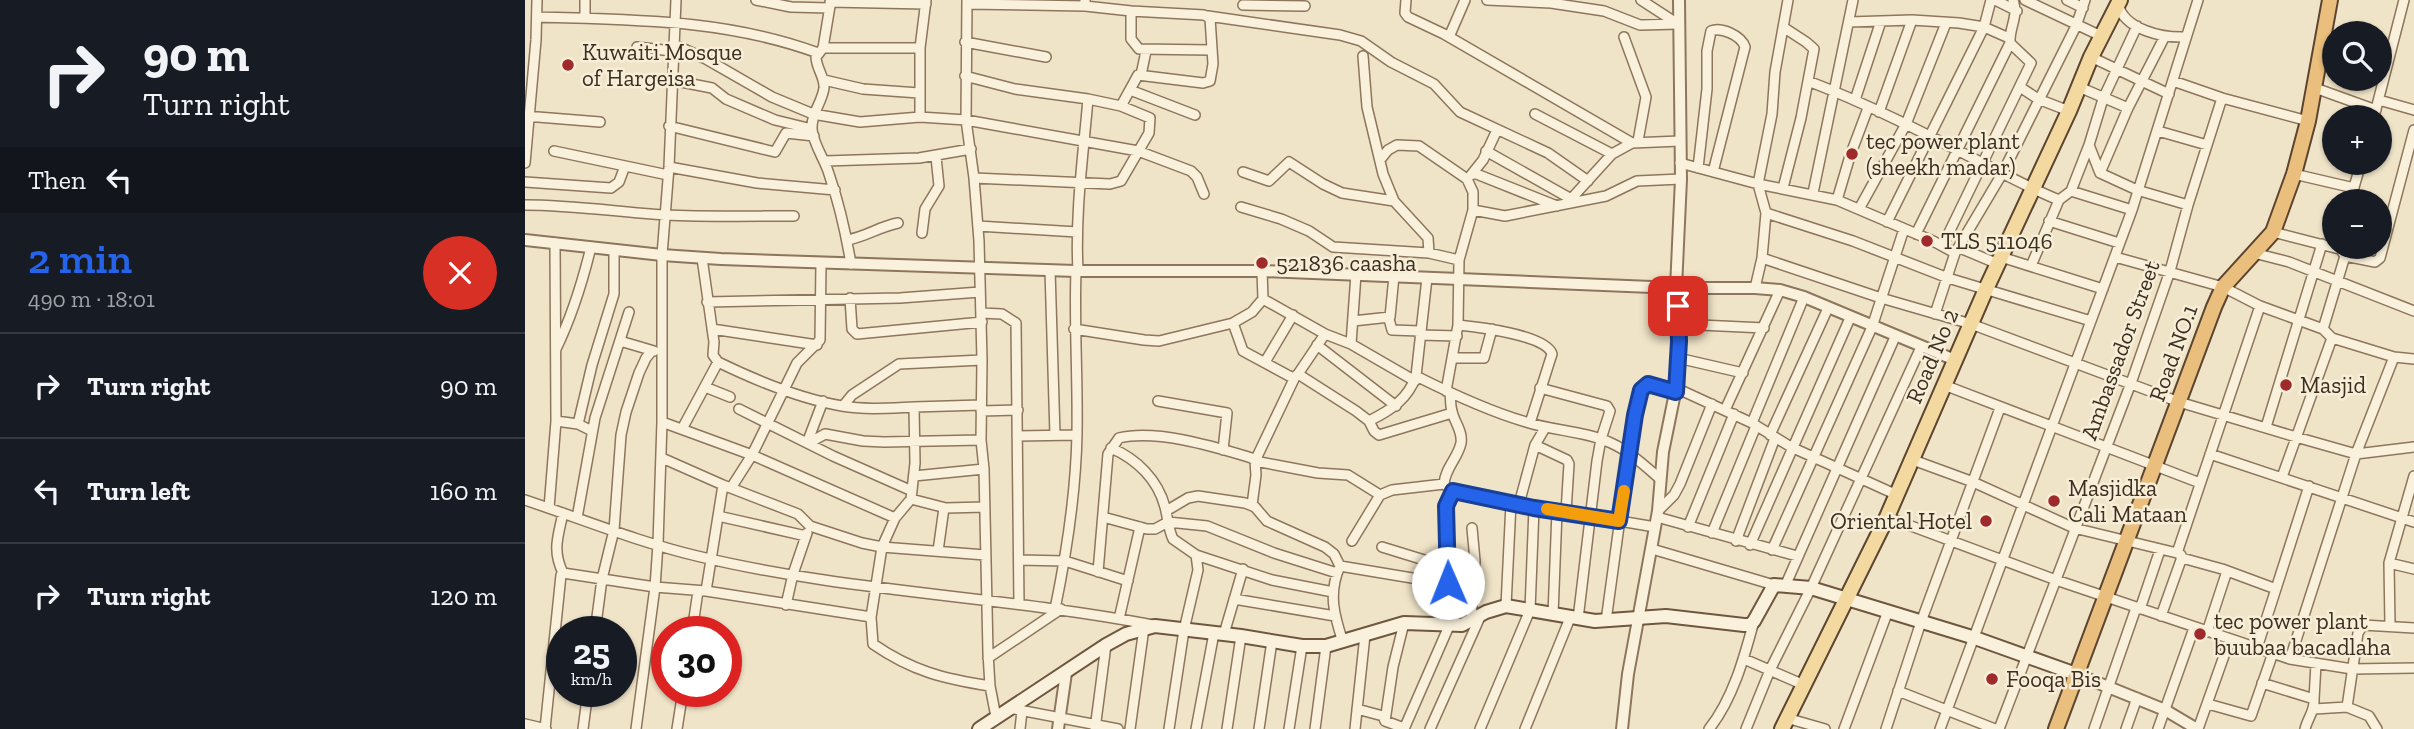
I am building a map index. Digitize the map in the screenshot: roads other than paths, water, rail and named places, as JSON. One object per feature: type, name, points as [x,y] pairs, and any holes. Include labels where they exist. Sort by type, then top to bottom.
[{"type":"highway","name":"Road NO.1","points":[[2056,729],[2223,287],[2273,232],[2294,174],[2308,121],[2330,0]]},
{"type":"main road","name":"Road No 2","points":[[1786,724],[1849,599],[1897,495],[1999,260],[2069,111],[2091,57],[2119,2]]},
{"type":"main road","points":[[979,729],[996,717],[1015,709],[1106,645],[1126,634],[1149,627],[1241,636],[1302,646],[1326,646],[1391,625],[1404,623],[1449,626],[1476,619],[1486,612],[1506,606],[1574,619],[1606,621],[1666,616],[1750,625],[1780,585],[1811,588],[1849,599],[1975,638],[2077,674]]},
{"type":"street","points":[[585,0],[585,18]]},
{"type":"street","points":[[636,729],[656,587],[662,422],[662,255],[669,171],[675,0]]},
{"type":"street","points":[[756,0],[790,7],[830,3],[926,2],[920,48],[921,117]]},
{"type":"street","points":[[1406,0],[1405,13],[1408,17],[1449,37],[1635,142]]},
{"type":"street","points":[[1449,37],[1465,0]]},
{"type":"street","points":[[1486,0],[1551,3],[1604,11],[1640,25],[1678,24]]},
{"type":"street","points":[[1640,0],[1678,24]]},
{"type":"street","points":[[1622,729],[1637,619],[1657,518],[1659,478],[1676,390],[1679,324],[1676,288],[1681,179],[1679,0]]},
{"type":"street","points":[[1755,288],[1762,258],[1766,212],[1758,184],[1772,114],[1775,72],[1789,0]]},
{"type":"street","points":[[1812,193],[1853,0]]},
{"type":"street","points":[[1887,222],[1984,27],[1993,0],[2017,11]]},
{"type":"street","points":[[1916,234],[2010,41],[2017,11],[2013,0]]},
{"type":"street","points":[[2025,0],[2101,36]]},
{"type":"street","points":[[1935,314],[1957,250],[2002,174],[2076,26],[2084,4],[2067,0]]},
{"type":"street","points":[[1940,729],[1975,638],[2001,558],[2132,210],[2198,0]]},
{"type":"street","points":[[2377,105],[2404,0]]},
{"type":"street","points":[[525,2],[537,1],[537,40],[529,75],[525,163]]},
{"type":"street","points":[[996,717],[988,658],[978,226],[966,120],[967,2],[1085,3],[1132,11],[1245,19],[1361,41],[1391,62],[1434,84],[1459,112],[1548,153],[1588,181]]},
{"type":"street","points":[[1245,19],[1243,2],[1305,6]]},
{"type":"street","points":[[2119,2],[2123,15],[2137,26],[2165,36],[2186,37]]},
{"type":"street","points":[[830,3],[817,66],[824,80],[821,100],[813,114],[813,133],[835,190],[851,264]]},
{"type":"street","points":[[1132,11],[1132,44],[1139,49],[1211,50]]},
{"type":"street","points":[[537,16],[675,22],[731,28],[820,50],[920,48]]},
{"type":"street","points":[[1121,106],[1136,76],[1209,82],[1212,76],[1211,20],[1208,16]]},
{"type":"street","points":[[1849,22],[1912,20],[1984,27],[2010,41],[2031,61],[1943,245]]},
{"type":"street","points":[[1879,112],[1912,20]]},
{"type":"street","points":[[1854,100],[1881,21]]},
{"type":"street","points":[[1859,209],[1906,124],[1946,23]]},
{"type":"street","points":[[2031,266],[2059,200],[2071,191],[2103,99],[2137,26]]},
{"type":"street","points":[[1783,27],[1813,48],[1783,188]]},
{"type":"street","points":[[1698,168],[1707,89],[1707,51],[1711,31],[1719,29],[1740,39],[1745,47],[1713,172]]},
{"type":"street","points":[[2100,173],[2128,108],[2165,36]]},
{"type":"street","points":[[1625,37],[1646,97],[1635,142]]},
{"type":"street","points":[[525,39],[537,40]]},
{"type":"street","points":[[965,42],[1047,57]]},
{"type":"street","points":[[637,47],[673,48],[706,59],[772,97],[813,114],[860,122],[921,117],[966,120],[1138,151],[1191,172],[1197,177],[1204,194]]},
{"type":"street","points":[[1141,75],[1146,51]]},
{"type":"street","points":[[1363,56],[1367,107],[1380,160],[1394,201],[1428,238],[1429,253]]},
{"type":"street","points":[[2091,57],[2169,94]]},
{"type":"street","points":[[965,76],[1015,89],[1121,106],[1150,118],[1150,128],[1121,181],[1109,184],[974,178]]},
{"type":"street","points":[[671,80],[712,88],[726,99],[813,133]]},
{"type":"street","points":[[824,80],[863,89],[919,93]]},
{"type":"street","points":[[1808,81],[1835,90],[1929,135],[2032,190],[2059,200]]},
{"type":"street","points":[[2173,81],[2222,98],[2308,121]]},
{"type":"street","points":[[2079,87],[2128,108]]},
{"type":"street","points":[[2020,88],[2038,99],[2069,111]]},
{"type":"street","points":[[2315,88],[2356,105]]},
{"type":"street","points":[[1130,90],[1195,115]]},
{"type":"street","name":"Ambassador Street","points":[[1991,728],[2026,655],[2131,383],[2170,271],[2222,98]]},
{"type":"street","points":[[988,658],[1058,609],[1077,435],[1074,329],[1077,232],[1079,182],[1088,99]]},
{"type":"street","points":[[2379,100],[2414,110]]},
{"type":"street","points":[[1837,200],[1868,108]]},
{"type":"street","points":[[1535,114],[1612,155]]},
{"type":"street","points":[[527,116],[600,122]]},
{"type":"street","points":[[669,125],[775,152],[786,133],[813,133]]},
{"type":"street","points":[[1444,484],[1444,477],[1457,456],[1461,440],[1448,392],[1458,325],[1459,260],[1473,210],[1474,197],[1470,176],[1497,130]]},
{"type":"street","points":[[2392,213],[2414,130]]},
{"type":"street","points":[[2158,131],[2207,145]]},
{"type":"street","points":[[1574,201],[1612,155],[1635,142],[1679,141]]},
{"type":"street","points":[[1380,160],[1394,146],[1411,144],[1429,151],[1470,176],[1558,207]]},
{"type":"street","points":[[2089,145],[2100,173],[2137,190],[2188,205]]},
{"type":"street","points":[[825,161],[936,157],[971,149]]},
{"type":"street","points":[[554,151],[625,166],[835,190]]},
{"type":"street","points":[[1486,151],[1574,201]]},
{"type":"street","points":[[922,233],[925,209],[939,186],[936,157]]},
{"type":"street","points":[[1243,172],[1269,181],[1289,162],[1342,193],[1394,201]]},
{"type":"street","points":[[1680,163],[1758,184],[1837,200],[1957,250],[2031,266],[2103,289]]},
{"type":"street","points":[[525,182],[611,188],[619,183],[625,166]]},
{"type":"street","points":[[2294,174],[2354,188],[2358,175]]},
{"type":"street","points":[[1473,210],[1505,216],[1607,196],[1637,181],[1681,179]]},
{"type":"street","points":[[2071,191],[2132,210]]},
{"type":"street","points":[[525,205],[569,205],[664,215],[794,216]]},
{"type":"street","points":[[1241,207],[1309,231],[1333,247],[1429,253],[1459,260]]},
{"type":"street","points":[[1766,212],[1853,241],[1948,278],[2091,321]]},
{"type":"street","points":[[2049,221],[2119,243]]},
{"type":"street","points":[[847,240],[864,237],[884,225],[898,223]]},
{"type":"street","points":[[978,226],[1077,232]]},
{"type":"street","points":[[1772,550],[1873,327],[1904,229]]},
{"type":"street","points":[[2266,427],[2322,244],[2273,232]]},
{"type":"street","points":[[525,240],[662,255],[821,263],[1077,271],[1262,271],[1780,290],[1804,297],[1955,360]]},
{"type":"street","points":[[549,508],[556,421],[555,243]]},
{"type":"street","points":[[555,351],[576,305],[591,247]]},
{"type":"street","points":[[578,424],[614,294],[614,250]]},
{"type":"street","points":[[2254,254],[2289,262],[2414,311]]},
{"type":"street","points":[[2115,257],[2223,287],[2260,306],[2323,329],[2332,338],[2394,357],[2414,359]]},
{"type":"street","points":[[702,258],[713,355],[717,362],[783,389],[843,406],[1018,410]]},
{"type":"street","points":[[1762,258],[1881,298],[1971,324],[2179,402],[2296,437],[2356,454],[2414,447]]},
{"type":"street","points":[[2323,329],[2337,281],[2340,259]]},
{"type":"street","points":[[696,616],[712,559],[718,516],[727,487],[752,454],[797,363],[817,345],[822,332],[821,263]]},
{"type":"street","points":[[1051,270],[1055,435]]},
{"type":"street","points":[[1074,329],[1152,341],[1233,323],[1252,312],[1263,299],[1262,271]]},
{"type":"street","points":[[1351,344],[1356,274]]},
{"type":"street","points":[[1388,319],[1391,315],[1394,276]]},
{"type":"street","points":[[1369,422],[1405,398],[1415,378],[1427,278]]},
{"type":"street","points":[[1688,527],[1743,373],[1780,290]]},
{"type":"street","points":[[707,302],[900,298],[980,292]]},
{"type":"street","points":[[1712,534],[1804,297]]},
{"type":"street","points":[[850,298],[852,329],[857,334],[1002,314],[1016,323],[1019,604]]},
{"type":"street","points":[[1263,299],[1325,334],[1448,392],[1529,424],[1601,439],[1629,453],[1659,478]]},
{"type":"street","points":[[2161,616],[2200,483],[2260,306]]},
{"type":"street","points":[[1736,541],[1772,436],[1828,308]]},
{"type":"street","points":[[577,518],[592,431],[629,312]]},
{"type":"street","points":[[1265,362],[1293,316]]},
{"type":"street","points":[[1750,544],[1791,446],[1818,395],[1850,318]]},
{"type":"street","points":[[1353,321],[1388,319]]},
{"type":"street","points":[[1388,319],[1392,330],[1457,337]]},
{"type":"street","points":[[1233,323],[1243,351],[1290,377],[1296,376],[1369,422],[1380,435],[1452,413]]},
{"type":"street","points":[[1679,324],[1764,328]]},
{"type":"street","points":[[1458,325],[1526,338],[1548,346],[1551,350],[1529,424]]},
{"type":"street","points":[[712,329],[817,345]]},
{"type":"street","points":[[1453,358],[1485,358],[1492,330]]},
{"type":"street","points":[[1252,505],[1255,461],[1296,376],[1325,334]]},
{"type":"street","points":[[1652,549],[1780,585],[1797,556],[1895,337]]},
{"type":"street","points":[[2282,477],[2332,338]]},
{"type":"street","points":[[619,341],[651,352],[663,352]]},
{"type":"street","points":[[1317,345],[1396,406]]},
{"type":"street","points":[[1746,729],[1770,670],[1811,588],[1921,347]]},
{"type":"street","points":[[597,616],[602,579],[614,530],[621,435],[639,373],[651,352]]},
{"type":"street","points":[[2290,659],[2356,454],[2394,357]]},
{"type":"street","points":[[1678,358],[1743,373]]},
{"type":"street","points":[[843,406],[852,395],[899,364],[982,360]]},
{"type":"street","points":[[682,429],[717,362]]},
{"type":"street","points":[[1606,621],[1635,415],[1643,387],[1648,384],[1676,390],[1730,412],[1791,446],[1897,495]]},
{"type":"street","points":[[1944,385],[2200,483]]},
{"type":"street","points":[[705,387],[730,397]]},
{"type":"street","points":[[1525,729],[1574,619],[1592,516],[1601,439],[1610,411],[1607,406],[1540,388]]},
{"type":"street","points":[[808,443],[823,401]]},
{"type":"street","points":[[1158,401],[1227,413],[1223,450]]},
{"type":"street","points":[[1657,518],[1680,484],[1711,404]]},
{"type":"street","points":[[914,407],[914,476],[911,495],[895,518],[882,547],[871,617],[873,644],[906,665],[952,680],[990,686]]},
{"type":"street","points":[[1887,729],[1921,622],[2000,408]]},
{"type":"street","points":[[739,409],[911,495],[944,508],[985,507]]},
{"type":"street","points":[[556,421],[578,424],[592,431]]},
{"type":"street","points":[[662,422],[752,454],[895,518]]},
{"type":"street","points":[[1506,606],[1515,503],[1535,445],[1545,428]]},
{"type":"street","points":[[808,443],[825,433],[863,441],[913,443],[981,440]]},
{"type":"street","points":[[1017,436],[1077,435]]},
{"type":"street","points":[[1098,572],[1106,477],[1111,448],[1119,438],[1192,441],[1255,461],[1348,475],[1380,495]]},
{"type":"street","points":[[1535,445],[1567,460],[1569,464],[1553,615]]},
{"type":"street","points":[[1111,448],[1155,481],[1173,539],[1196,555],[1272,580],[1333,592]]},
{"type":"street","points":[[2210,454],[2414,522]]},
{"type":"street","points":[[661,458],[798,514],[810,526],[882,547],[985,555]]},
{"type":"street","points":[[1913,460],[1973,482],[2074,528],[2179,555],[2276,589]]},
{"type":"street","points":[[914,476],[984,470]]},
{"type":"street","points":[[2390,626],[2389,563],[2414,476]]},
{"type":"street","points":[[1352,541],[1380,495],[1392,490],[1444,484],[1453,491],[1534,508],[1619,521],[1657,518],[1797,556]]},
{"type":"street","points":[[2257,648],[2309,486]]},
{"type":"street","points":[[1357,709],[1383,716],[1385,721],[1404,729],[1449,626],[1446,506],[1453,491]]},
{"type":"street","points":[[1166,510],[1188,498],[1198,496],[1252,505],[1267,521],[1325,547],[1334,554],[1339,569],[1333,592],[1335,616],[1343,642]]},
{"type":"street","points":[[525,500],[712,559],[875,587],[1058,609],[1149,627],[1130,729]]},
{"type":"street","points":[[938,551],[944,508]]},
{"type":"street","points":[[1480,729],[1530,610],[1534,508]]},
{"type":"street","points":[[525,724],[545,729],[563,573],[556,558],[556,549],[563,513]]},
{"type":"street","points":[[718,516],[806,536]]},
{"type":"street","points":[[1887,516],[2106,598],[2290,659],[2352,669],[2414,668]]},
{"type":"street","points":[[1103,517],[1155,529],[1168,522],[1207,526],[1274,553],[1339,569],[1474,584]]},
{"type":"street","points":[[786,605],[793,574],[810,526]]},
{"type":"street","points":[[1119,619],[1140,527]]},
{"type":"street","points":[[1430,729],[1476,619],[1472,528]]},
{"type":"street","points":[[1382,547],[1447,567]]},
{"type":"street","points":[[2094,729],[2159,551]]},
{"type":"street","points":[[1169,729],[1184,630],[1198,570],[1196,555]]},
{"type":"street","points":[[1019,560],[1065,561],[1128,581]]},
{"type":"street","points":[[2389,563],[2414,569]]},
{"type":"street","points":[[1196,729],[1219,634],[1243,569]]},
{"type":"street","points":[[2207,632],[2227,571]]},
{"type":"street","points":[[563,573],[871,617]]},
{"type":"street","points":[[1234,599],[1335,616]]},
{"type":"street","points":[[1844,729],[1888,611]]},
{"type":"street","points":[[1709,729],[1722,710],[1744,659],[1754,621]]},
{"type":"street","points":[[1385,721],[1404,623]]},
{"type":"street","points":[[2347,706],[2360,628],[2363,625],[2414,628]]},
{"type":"street","points":[[2158,729],[2194,628]]},
{"type":"street","points":[[1355,729],[1365,635]]},
{"type":"street","points":[[1227,729],[1241,636]]},
{"type":"street","points":[[2077,674],[2165,710],[2197,729],[2230,639]]},
{"type":"street","points":[[1259,729],[1272,641]]},
{"type":"street","points":[[1095,727],[1106,645]]},
{"type":"street","points":[[1289,729],[1302,646]]},
{"type":"street","points":[[1315,729],[1326,646]]},
{"type":"street","points":[[2208,704],[2251,716],[2273,653]]},
{"type":"street","points":[[1744,659],[1804,685]]},
{"type":"street","points":[[2305,729],[2314,704],[2316,664]]},
{"type":"street","points":[[1059,723],[1066,673]]},
{"type":"street","points":[[2262,683],[2314,704],[2347,706],[2369,716],[2377,729]]},
{"type":"street","points":[[1898,691],[1991,728]]},
{"type":"street","points":[[2126,729],[2137,698]]},
{"type":"street","points":[[583,729],[586,707]]},
{"type":"street","points":[[677,729],[680,707]]},
{"type":"street","points":[[1015,709],[1059,723],[1118,729]]},
{"type":"street","points":[[1015,709],[1020,729]]},
{"type":"street","points":[[1786,724],[1825,729]]},
{"type":"place","name":"Kuwaiti Mosque of Hargeisa","points":[[568,65]]},
{"type":"place","name":"tec power plant (sheekh madar)","points":[[1852,154]]},
{"type":"place","name":"TLS 511046","points":[[1927,241]]},
{"type":"place","name":"521836 caasha","points":[[1262,263]]},
{"type":"place","name":"Masjid","points":[[2286,385]]},
{"type":"place","name":"Masjidka Cali Mataan","points":[[2054,501]]},
{"type":"place","name":"Oriental Hotel","points":[[1986,521]]},
{"type":"place","name":"tec power plant buubaa bacadlaha","points":[[2200,634]]},
{"type":"place","name":"Fooqa Bis","points":[[1992,679]]}]
